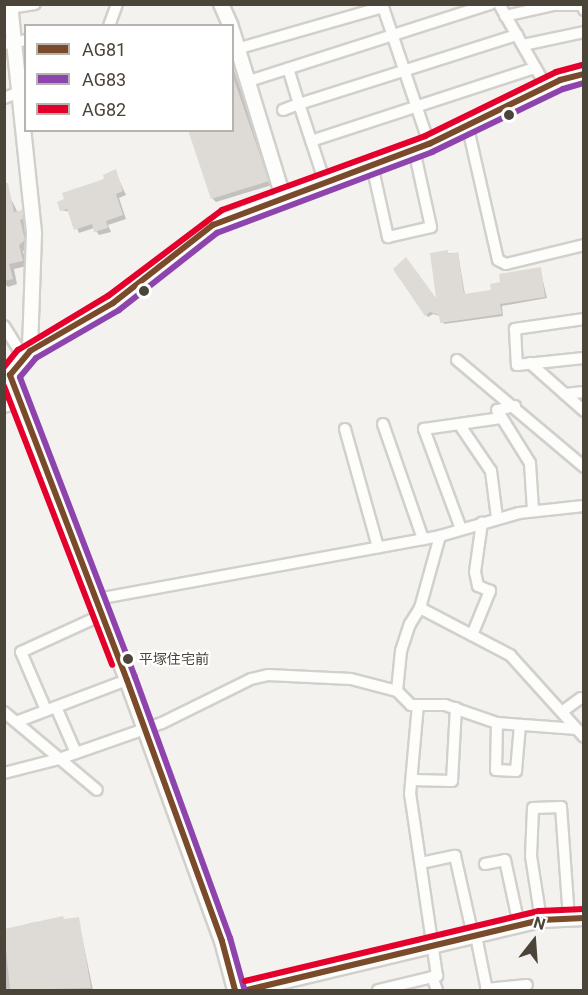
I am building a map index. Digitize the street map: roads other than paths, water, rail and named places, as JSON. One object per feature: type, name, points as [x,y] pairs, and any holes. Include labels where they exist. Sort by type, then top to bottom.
[{"type":"street","points":[[27,354],[34,234],[10,6],[35,4]]},
{"type":"street","points":[[110,24],[117,4]]},
{"type":"street","points":[[222,4],[230,24]]},
{"type":"street","points":[[249,81],[393,38],[491,4]]},
{"type":"street","points":[[499,4],[546,86]]},
{"type":"street","points":[[506,16],[553,5],[583,5],[584,9]]},
{"type":"street","points":[[240,48],[382,6],[429,144]]},
{"type":"street","points":[[283,110],[520,40],[584,32]]},
{"type":"street","points":[[234,34],[240,48],[283,197]]},
{"type":"street","points":[[311,141],[535,68]]},
{"type":"street","points":[[288,69],[325,183]]},
{"type":"street","points":[[235,990],[222,941],[97,599],[21,402],[7,377],[27,354],[112,303],[213,225],[429,144],[468,128],[546,86],[584,74]]},
{"type":"street","points":[[4,98],[20,92]]},
{"type":"street","points":[[468,128],[498,260],[506,264],[584,245]]},
{"type":"street","points":[[372,165],[388,237],[431,227],[414,150]]},
{"type":"street","points":[[584,319],[515,329],[517,365],[584,358]]},
{"type":"street","points":[[4,326],[27,354]]},
{"type":"street","points":[[457,360],[515,406],[584,467]]},
{"type":"street","points":[[530,363],[584,411]]},
{"type":"street","points":[[565,394],[584,392]]},
{"type":"street","points":[[4,407],[21,402]]},
{"type":"street","points":[[515,406],[497,410],[530,463],[533,511]]},
{"type":"street","points":[[461,529],[424,429],[501,417]]},
{"type":"street","points":[[383,424],[423,539]]},
{"type":"street","points":[[459,424],[491,471],[497,518]]},
{"type":"street","points":[[345,429],[378,547]]},
{"type":"street","points":[[97,599],[441,537],[482,522],[533,511],[584,506]]},
{"type":"street","points":[[472,635],[490,591],[478,586],[476,573],[482,522]]},
{"type":"street","points":[[397,691],[401,651],[410,624],[420,608],[441,537]]},
{"type":"street","points":[[420,608],[510,655],[563,711],[580,733]]},
{"type":"street","points":[[76,753],[21,652],[102,615]]},
{"type":"street","points":[[4,773],[59,759],[144,728],[251,679],[268,675],[351,679],[397,691],[411,705],[456,708],[498,723],[580,733]]},
{"type":"street","points":[[16,722],[127,680]]},
{"type":"street","points":[[563,711],[581,698]]},
{"type":"street","points":[[378,990],[437,976],[410,794],[418,705]]},
{"type":"street","points":[[412,780],[452,781],[456,708]]},
{"type":"street","points":[[4,712],[97,790]]},
{"type":"street","points":[[498,723],[496,770],[516,771],[520,725]]},
{"type":"street","points":[[540,920],[531,856],[533,808],[561,807],[569,918]]},
{"type":"street","points":[[421,863],[455,856],[487,990],[527,985]]},
{"type":"street","points":[[484,864],[505,860],[519,926]]},
{"type":"street","points":[[247,990],[540,920],[584,918]]},
{"type":"street","points":[[432,977],[437,990]]},
{"type":"place","name":"平塚住宅前","points":[[128,659]]}]
